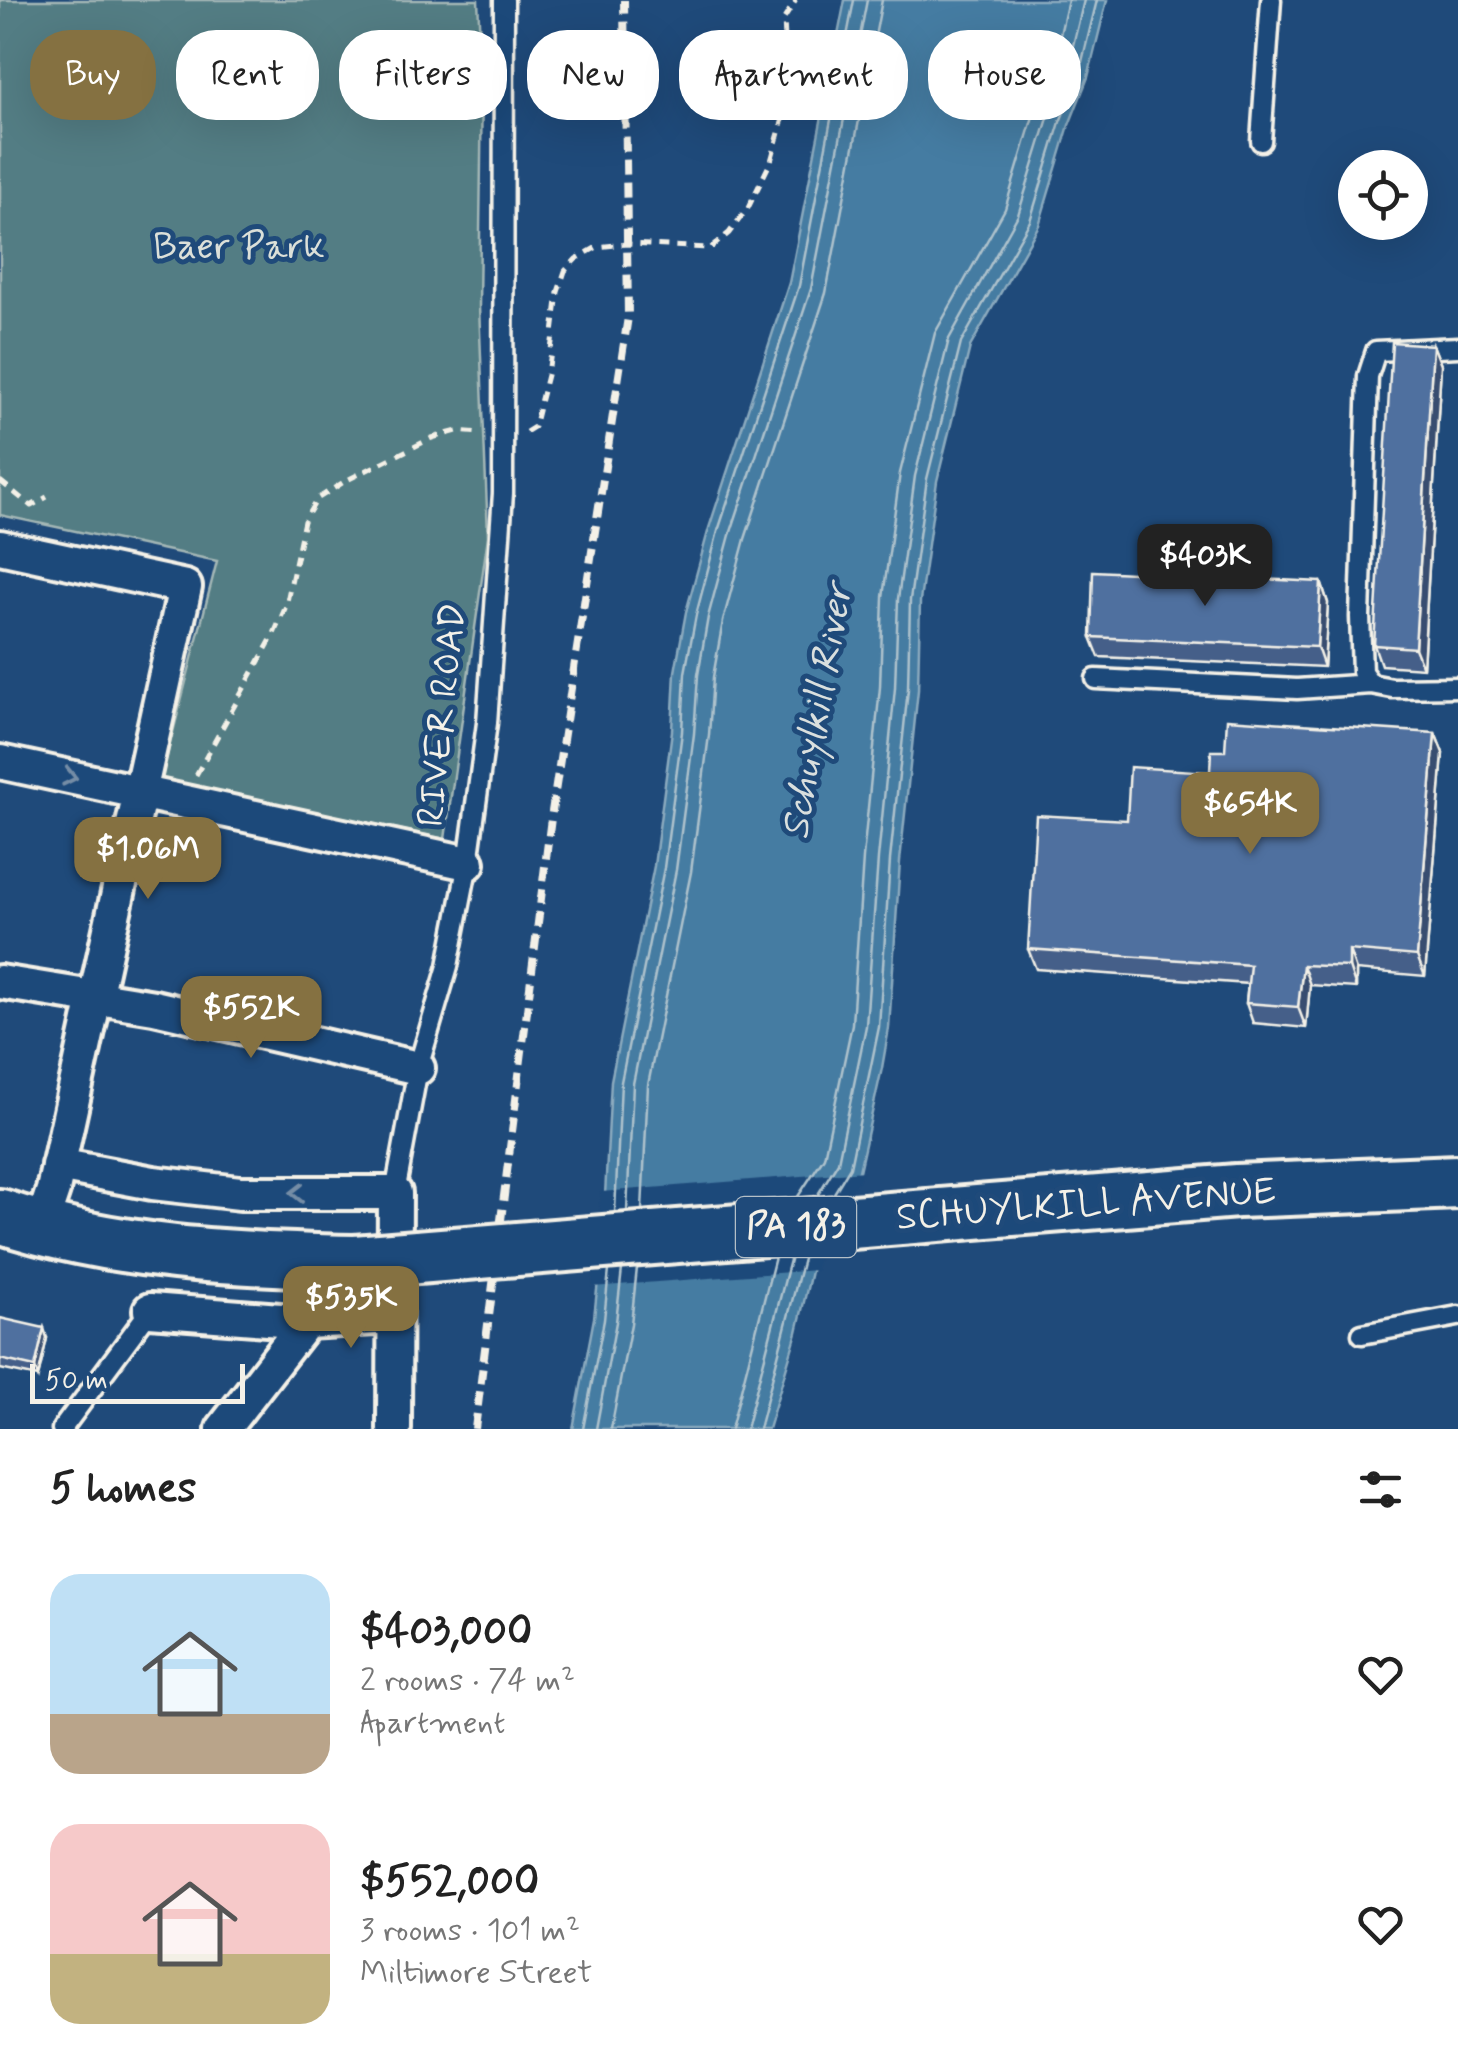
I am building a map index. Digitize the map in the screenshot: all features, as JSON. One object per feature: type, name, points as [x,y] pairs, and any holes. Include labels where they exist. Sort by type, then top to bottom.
[{"type":"main road","name":"SCHUYLKILL AVENUE","points":[[38,1200],[228,1258],[356,1262],[1237,1191],[1458,1182]]},
{"type":"street","points":[[0,547],[185,586],[95,998],[38,1200],[153,1182],[240,1193],[395,1193]]},
{"type":"street","points":[[0,762],[468,862]]},
{"type":"street","points":[[0,982],[154,1007],[418,1068]]},
{"type":"street","name":"RIVER ROAD","points":[[394,1429],[395,1193]]},
{"type":"street","points":[[150,1310],[306,1322],[392,1317]]},
{"type":"street","points":[[224,1429],[306,1322]]},
{"type":"lane","name":"RIVER ROAD","points":[[395,1193],[418,1068],[448,966],[468,862],[487,723],[503,494],[504,0]]},
{"type":"lane","points":[[1261,141],[1270,0]]},
{"type":"lane","points":[[1372,684],[1362,672],[1360,617],[1368,376],[1376,350],[1458,347]]},
{"type":"lane","points":[[1096,679],[1297,689],[1372,684],[1392,688],[1458,687]]},
{"type":"lane","points":[[62,1429],[150,1310]]},
{"type":"lane","points":[[1362,1334],[1458,1316]]},
{"type":"path","points":[[183,799],[273,636],[286,606],[304,520],[317,500],[347,480],[432,438],[458,431],[523,434],[534,427],[549,367],[558,292],[565,271],[576,259],[597,248],[627,244],[711,248],[729,234],[748,208],[772,161],[788,101],[784,19],[796,0]]},
{"type":"path","points":[[0,481],[31,506],[47,498]]},
{"type":"green space","name":"Baer Park","points":[[0,0],[478,0],[479,30],[339,30],[339,120],[482,120],[479,306],[488,536],[445,839],[161,779],[217,561],[0,515]]},
{"type":"water","name":"Schuylkill River","points":[[845,0],[1107,0],[1081,95],[1081,30],[928,30],[928,120],[1071,120],[1039,225],[970,347],[937,481],[920,601],[918,690],[900,861],[889,1028],[882,1068],[859,1171],[818,1241],[797,1332],[768,1429],[573,1429],[594,1318],[611,1081],[654,866],[672,731],[675,672],[686,612],[709,528],[789,283],[821,120],[908,120],[908,30],[839,30]]},
{"type":"pier","points":[[864,1171],[822,1242],[816,1270],[592,1287],[601,1192]]},
{"type":"building","points":[[1392,342],[1433,345],[1415,648],[1374,645]]},
{"type":"building","points":[[1093,571],[1321,582],[1317,647],[1091,637]]},
{"type":"building","points":[[1227,719],[1435,733],[1417,956],[1349,950],[1349,967],[1303,965],[1298,1007],[1246,1003],[1250,965],[1028,949],[1036,815],[1127,820],[1130,767],[1210,772],[1211,751],[1225,751]]},
{"type":"building","points":[[0,1318],[44,1328],[35,1367],[0,1359]]},
{"type":"railway","points":[[475,1429],[551,818],[628,317],[624,0]]}]
